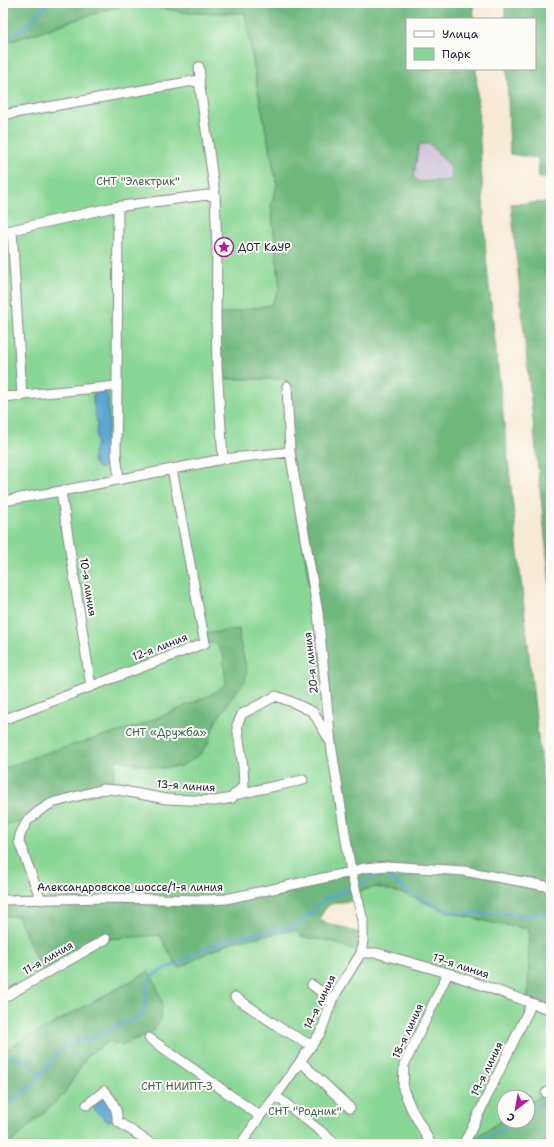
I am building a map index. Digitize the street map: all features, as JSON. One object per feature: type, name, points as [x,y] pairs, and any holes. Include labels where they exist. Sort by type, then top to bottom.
[{"type":"street","points":[[199,67],[199,80],[215,194],[217,251],[217,367],[223,460]]},
{"type":"street","points":[[3,115],[199,80]]},
{"type":"street","points":[[22,396],[8,231],[118,207],[215,194]]},
{"type":"street","points":[[118,207],[116,453],[119,480]]},
{"type":"street","points":[[3,398],[117,386]]},
{"type":"street","name":"20-я линия","points":[[287,386],[290,452],[318,613],[332,744],[351,872]]},
{"type":"street","points":[[3,501],[223,460],[290,452]]},
{"type":"street","name":"12-я линия","points":[[3,720],[205,643],[172,469]]},
{"type":"street","name":"10-я линия","points":[[61,491],[90,687]]},
{"type":"street","points":[[234,795],[244,784],[237,725],[242,714],[257,705],[276,696],[313,712],[332,744]]},
{"type":"street","name":"13-я линия","points":[[42,900],[19,842],[20,835],[27,821],[52,803],[103,790],[118,790],[166,799],[215,801],[232,798],[234,795],[303,780]]},
{"type":"street","name":"Александровское шоссе/1-я линия","points":[[3,900],[108,898],[226,899],[364,868],[387,866],[464,871],[551,887]]},
{"type":"street","name":"14-я линия","points":[[241,1144],[260,1116],[279,1093],[321,1032],[332,1000],[361,953],[363,920],[351,872]]},
{"type":"street","name":"11-я линия","points":[[3,998],[106,939]]},
{"type":"street","name":"17-я линия","points":[[361,953],[378,953],[448,973],[551,1010]]},
{"type":"street","name":"18-я линия","points":[[431,1144],[411,1108],[403,1089],[404,1065],[448,973]]},
{"type":"street","points":[[312,985],[332,1000]]},
{"type":"street","points":[[235,998],[282,1029],[312,1045]]},
{"type":"street","name":"19-я линия","points":[[463,1144],[532,1003]]},
{"type":"street","points":[[149,1038],[260,1116]]},
{"type":"street","points":[[301,1062],[350,1108]]},
{"type":"street","points":[[87,1105],[104,1091],[118,1112],[117,1121],[152,1144]]},
{"type":"street","points":[[279,1093],[337,1144]]},
{"type":"shaded area","points":[[421,144],[430,144],[450,166],[452,176],[450,180],[419,182],[414,177],[418,148]]},
{"type":"green space","points":[[3,3],[137,3],[111,8],[3,44]]},
{"type":"green space","points":[[137,3],[151,3],[155,7],[189,13],[245,13],[258,91],[277,185],[271,206],[280,288],[271,305],[216,315],[219,379],[287,379],[351,873],[221,900],[3,900],[3,44],[111,8]]},
{"type":"green space","points":[[151,3],[473,3],[474,18],[406,18],[406,70],[476,70],[486,258],[544,792],[551,805],[551,1010],[528,1001],[529,929],[498,924],[448,912],[405,894],[376,887],[356,892],[352,901],[329,905],[320,918],[321,921],[363,934],[361,953],[331,941],[302,937],[295,930],[234,941],[204,954],[180,968],[173,959],[160,935],[106,939],[43,975],[18,916],[3,916],[3,900],[221,900],[351,873],[290,454],[287,379],[218,379],[216,315],[271,305],[280,288],[271,206],[277,185],[258,91],[245,13],[189,13],[154,7]],"holes":[[[421,144],[430,144],[450,166],[452,176],[450,180],[419,182],[414,178],[418,148]]]},
{"type":"green space","points":[[505,3],[551,3],[551,178],[539,178],[538,158],[510,154],[507,70],[536,70],[536,18],[505,18]]},
{"type":"green space","points":[[551,202],[551,595],[511,204]]},
{"type":"green space","name":"СНТ «Дружба»","points":[[239,629],[240,642],[247,670],[245,681],[232,697],[215,723],[208,744],[200,754],[179,767],[163,768],[135,764],[121,760],[115,761],[113,790],[52,803],[27,821],[3,825],[3,769],[42,754],[135,727],[216,692],[226,683],[223,655],[216,643],[205,643],[203,634]]},
{"type":"green space","points":[[376,887],[405,894],[448,912],[498,924],[529,929],[528,1001],[551,1010],[551,1090],[536,1099],[536,1089],[496,1089],[496,1124],[463,1144],[9,1144],[63,1095],[88,1055],[110,1041],[121,1045],[151,1033],[148,972],[3,1051],[3,916],[17,916],[106,939],[160,935],[173,959],[180,968],[204,954],[234,941],[295,930],[361,952],[356,892]]},
{"type":"green space","points":[[148,972],[155,982],[162,1001],[161,1019],[151,1033],[121,1045],[110,1041],[88,1055],[63,1095],[9,1144],[3,1144],[3,1051]]},
{"type":"green space","points":[[551,1090],[551,1144],[463,1144],[468,1137],[475,1138],[496,1124],[496,1129],[536,1129],[536,1099]]},
{"type":"water","points":[[95,392],[105,392],[108,395],[109,427],[106,436],[109,463],[100,468],[98,468],[93,461],[93,452],[97,443],[97,424],[93,401],[93,395]]},
{"type":"water","points":[[104,1097],[109,1100],[115,1114],[113,1119],[109,1121],[107,1121],[93,1108]]},
{"type":"waterway","points":[[3,40],[22,29],[49,3]]},
{"type":"waterway","points":[[3,1110],[33,1084],[59,1051],[72,1042],[97,1036],[101,1032],[138,1018],[143,1013],[148,983],[152,976],[164,969],[178,964],[203,949],[234,938],[296,926],[327,898],[364,884],[374,876],[389,877],[409,892],[450,912],[528,915],[551,912]]},
{"type":"waterway","points":[[3,1059],[8,1057],[18,1058],[42,1074]]},
{"type":"waterway","points":[[536,1108],[551,1098]]},
{"type":"waterway","points":[[474,1144],[502,1129]]},
{"type":"place","name":"ДОТ КаУР","points":[[224,247]]},
{"type":"park label","name":"СНТ \"Электрик\"","points":[[138,181]]},
{"type":"park label","name":"СНТ НИИПТ-3","points":[[177,1086]]},
{"type":"park label","name":"СНТ ''Родник''","points":[[305,1111]]}]
